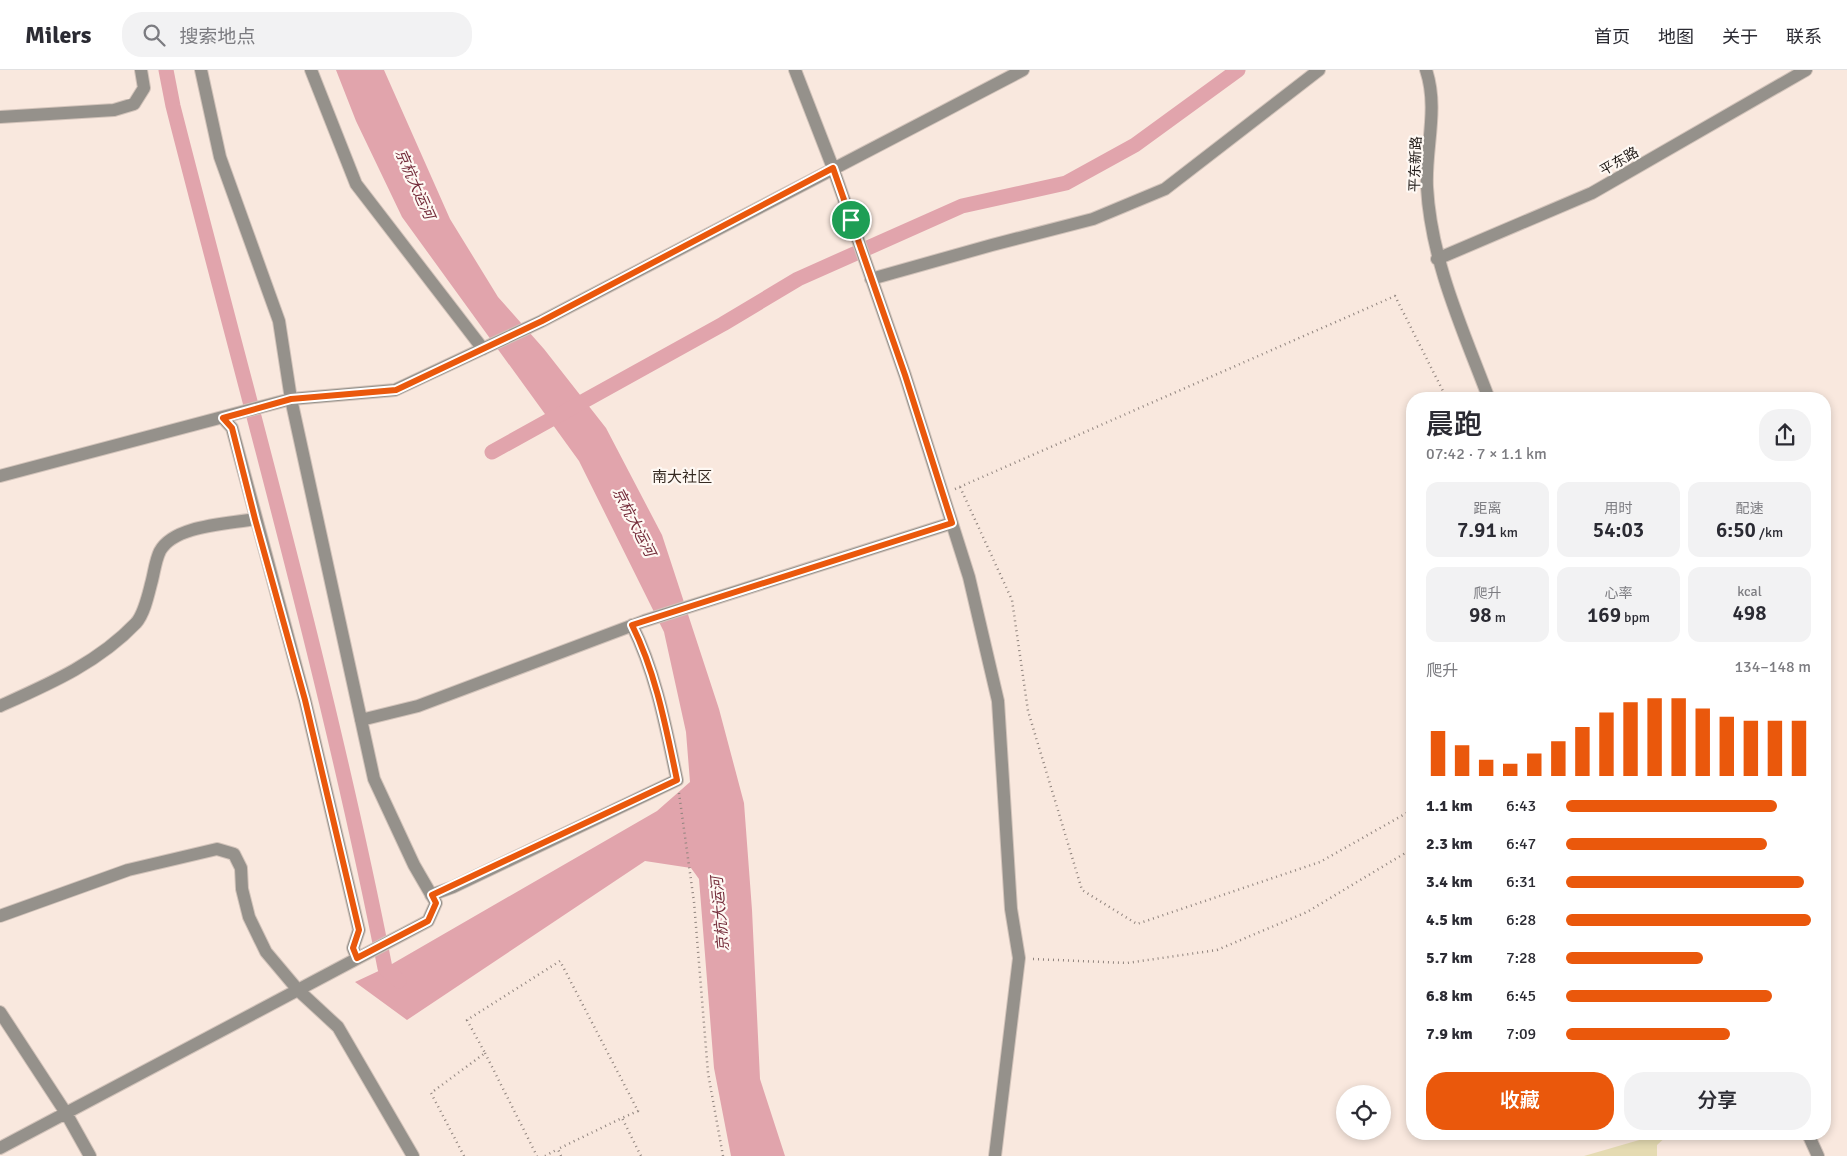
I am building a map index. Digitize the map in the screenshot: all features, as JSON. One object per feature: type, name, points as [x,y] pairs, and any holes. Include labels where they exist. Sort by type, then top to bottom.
[{"type":"street","points":[[0,117],[114,110],[134,104],[144,88],[141,70]]},
{"type":"street","points":[[0,1148],[428,921],[436,903],[414,865],[374,779],[286,401],[279,321],[220,157],[201,70]]},
{"type":"street","points":[[311,70],[356,184],[483,349]]},
{"type":"street","points":[[795,70],[833,168],[952,523],[968,577],[998,700],[1011,909],[1018,958],[995,1156]]},
{"type":"street","points":[[0,476],[286,401],[396,390],[542,321],[1024,70]]},
{"type":"street","points":[[871,278],[1093,219],[1165,189],[1319,70]]},
{"type":"street","name":"平东新路","points":[[1426,70],[1430,83],[1431,133],[1427,187],[1437,259],[1486,392]]},
{"type":"street","name":"平东路","points":[[1437,259],[1592,193],[1806,70]]},
{"type":"street","points":[[225,418],[232,428],[305,700],[359,930],[353,948],[357,958]]},
{"type":"street","points":[[0,706],[68,675],[107,650],[138,621],[148,598],[160,551],[173,537],[190,530],[255,519]]},
{"type":"street","points":[[361,720],[418,706],[638,623],[952,523]]},
{"type":"street","points":[[432,895],[677,780],[666,728],[638,623]]},
{"type":"street","points":[[0,916],[128,870],[217,849],[234,854],[241,868],[242,889],[249,917],[266,952],[298,990],[338,1028],[413,1156]]},
{"type":"street","points":[[0,1012],[66,1113],[90,1156]]},
{"type":"street","points":[[1811,1140],[1818,1156]]},
{"type":"path","points":[[1406,813],[1320,862],[1137,924],[1082,890],[1028,711],[1012,600],[960,487],[1395,296],[1443,392]]},
{"type":"path","points":[[678,787],[694,902],[708,1073],[723,1156]]},
{"type":"path","points":[[1018,958],[1127,963],[1217,950],[1306,912],[1406,853]]},
{"type":"path","points":[[537,1156],[468,1020],[560,961],[638,1111],[545,1156]]},
{"type":"path","points":[[464,1156],[431,1093],[485,1053]]},
{"type":"path","points":[[622,1118],[641,1156]]},
{"type":"path","points":[[558,1149],[561,1156]]},
{"type":"shaded area","points":[[1639,1140],[1662,1140],[1657,1145],[1657,1156],[1584,1156]]},
{"type":"water","name":"京杭大运河","points":[[336,70],[384,70],[450,219],[498,297],[544,349],[606,428],[662,535],[719,709],[744,803],[752,910],[760,1079],[785,1156],[731,1156],[714,1068],[699,879],[691,868],[645,861],[407,1020],[355,982],[385,968],[657,811],[690,782],[686,732],[664,632],[579,461],[402,217],[356,121]]},
{"type":"waterway","points":[[166,70],[173,106],[312,643],[363,859],[385,968],[399,981]]},
{"type":"waterway","points":[[492,452],[723,324],[798,279],[962,206],[1066,183],[1135,145],[1238,70]]},
{"type":"district","name":"南大社区","points":[[682,477]]},
{"type":"route","points":[[833,168],[851,220],[905,375],[952,523],[632,625],[643,646],[666,728],[677,780],[453,887],[432,895],[436,903],[428,921],[357,958],[353,948],[359,930],[305,700],[232,428],[223,418],[291,399],[396,390],[542,321],[833,168]]}]
